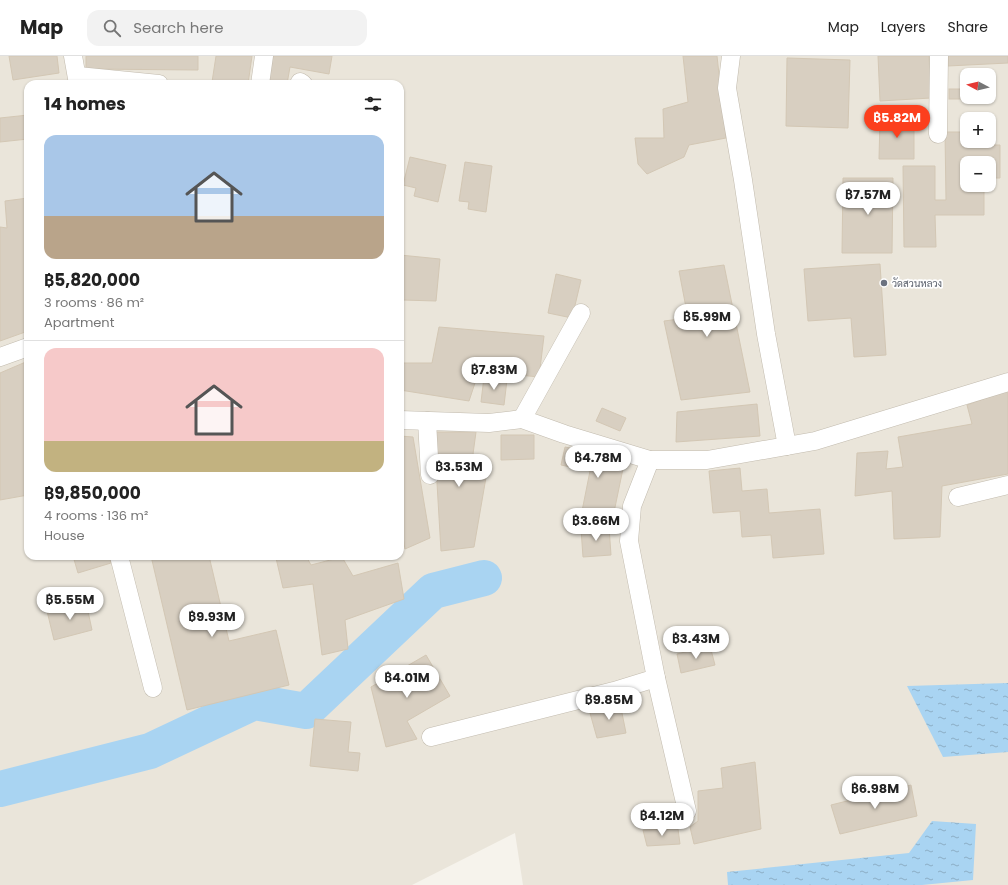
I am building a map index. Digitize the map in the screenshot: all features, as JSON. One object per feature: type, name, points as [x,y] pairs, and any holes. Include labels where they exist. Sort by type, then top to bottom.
[{"type":"street","points":[[73,56],[78,80]]},
{"type":"street","points":[[261,80],[264,56]]},
{"type":"street","points":[[731,56],[727,88],[728,95],[743,180],[766,334],[788,446]]},
{"type":"street","points":[[938,134],[939,56]]},
{"type":"street","points":[[522,419],[581,313]]},
{"type":"street","points":[[0,357],[24,349]]},
{"type":"street","points":[[404,420],[489,423],[522,419],[564,434],[650,460],[706,460],[815,441],[1008,382]]},
{"type":"street","points":[[427,421],[430,475]]},
{"type":"street","points":[[650,460],[632,506],[629,541],[656,678],[687,811],[652,819]]},
{"type":"street","points":[[958,497],[1008,485]]},
{"type":"street","points":[[120,560],[153,688]]},
{"type":"street","points":[[431,737],[614,691],[656,678]]},
{"type":"shaded area","points":[[0,56],[1008,56],[1008,885],[523,885],[515,833],[412,885],[0,885]]},
{"type":"water","points":[[1008,683],[1008,752],[943,757],[907,686]]},
{"type":"water","points":[[932,821],[976,824],[973,880],[922,885],[728,885],[727,872],[909,853]]},
{"type":"building","points":[[9,56],[57,56],[59,73],[13,80]]},
{"type":"building","points":[[86,56],[198,56],[198,70],[86,69]]},
{"type":"building","points":[[216,56],[252,56],[249,80],[212,80]]},
{"type":"building","points":[[272,56],[332,56],[329,74],[290,67],[288,80],[269,80]]},
{"type":"building","points":[[683,56],[717,56],[726,138],[689,145],[684,157],[647,174],[638,164],[635,138],[664,138],[663,109],[688,102]]},
{"type":"building","points":[[878,56],[929,56],[931,98],[880,101]]},
{"type":"building","points":[[948,56],[1008,56],[1008,63],[948,66]]},
{"type":"building","points":[[787,58],[850,60],[848,128],[786,126]]},
{"type":"building","points":[[949,89],[960,89],[960,99],[949,99]]},
{"type":"building","points":[[24,115],[24,139],[0,142],[0,118]]},
{"type":"building","points":[[880,119],[914,119],[914,159],[879,159]]},
{"type":"building","points":[[945,132],[960,132],[960,148],[996,148],[996,145],[1000,145],[1000,178],[996,178],[996,156],[960,156],[960,192],[984,192],[984,215],[935,215],[936,247],[904,247],[903,166],[935,166],[935,200],[946,200]]},
{"type":"building","points":[[410,157],[446,165],[438,202],[414,196],[416,188],[404,185]]},
{"type":"building","points":[[465,162],[492,166],[486,212],[468,209],[469,202],[459,201]]},
{"type":"building","points":[[843,178],[893,178],[892,253],[842,253]]},
{"type":"building","points":[[24,199],[24,332],[0,341],[0,227],[7,228],[5,201]]},
{"type":"building","points":[[404,255],[440,259],[436,301],[404,300]]},
{"type":"building","points":[[880,264],[886,355],[854,357],[851,318],[808,321],[804,269]]},
{"type":"building","points":[[724,265],[750,392],[681,400],[664,321],[688,318],[679,271]]},
{"type":"building","points":[[556,274],[581,280],[572,318],[548,313]]},
{"type":"building","points":[[439,327],[544,336],[539,377],[479,371],[469,401],[404,391],[404,363],[432,363]]},
{"type":"building","points":[[24,363],[24,496],[0,500],[0,373]]},
{"type":"building","points":[[484,377],[507,380],[504,405],[481,402]]},
{"type":"building","points":[[1008,390],[1008,474],[942,486],[940,537],[894,539],[892,491],[855,496],[857,453],[888,451],[886,469],[903,467],[898,437],[972,424],[967,405]]},
{"type":"building","points":[[757,404],[760,436],[676,442],[677,412]]},
{"type":"building","points":[[602,408],[626,418],[620,431],[596,421]]},
{"type":"building","points":[[434,432],[476,432],[473,454],[489,460],[474,547],[441,551]]},
{"type":"building","points":[[501,435],[534,435],[534,459],[501,460]]},
{"type":"building","points":[[404,436],[413,437],[430,538],[405,549]]},
{"type":"building","points":[[565,447],[625,459],[613,517],[582,511],[590,471],[561,465]]},
{"type":"building","points":[[740,468],[742,491],[767,489],[769,513],[820,509],[824,554],[773,558],[771,535],[742,537],[740,511],[713,513],[709,471]]},
{"type":"building","points":[[609,527],[611,555],[583,557],[581,529]]},
{"type":"building","points":[[74,560],[110,560],[111,563],[78,573]]},
{"type":"building","points":[[152,560],[210,560],[229,641],[276,630],[289,685],[187,710]]},
{"type":"building","points":[[276,560],[308,560],[311,565],[330,560],[344,560],[353,576],[398,563],[404,599],[345,620],[348,649],[322,655],[313,584],[283,588]]},
{"type":"building","points":[[86,602],[92,630],[54,640],[47,611]]},
{"type":"building","points":[[710,646],[715,665],[681,673],[677,654]]},
{"type":"building","points":[[426,655],[450,696],[407,721],[417,739],[386,747],[371,687]]},
{"type":"building","points":[[620,703],[626,733],[597,738],[590,713]]},
{"type":"building","points":[[315,719],[351,722],[348,752],[360,753],[358,771],[310,766]]},
{"type":"building","points":[[755,762],[761,829],[694,844],[690,827],[698,821],[698,791],[723,788],[721,768]]},
{"type":"building","points":[[911,785],[917,816],[840,834],[831,805]]},
{"type":"building","points":[[678,829],[680,844],[647,846],[643,830]]},
{"type":"waterway","points":[[0,789],[150,751],[254,702],[306,711],[433,591],[484,578]]},
{"type":"place","name":"วัดสวนหลวง","points":[[884,283]]}]
